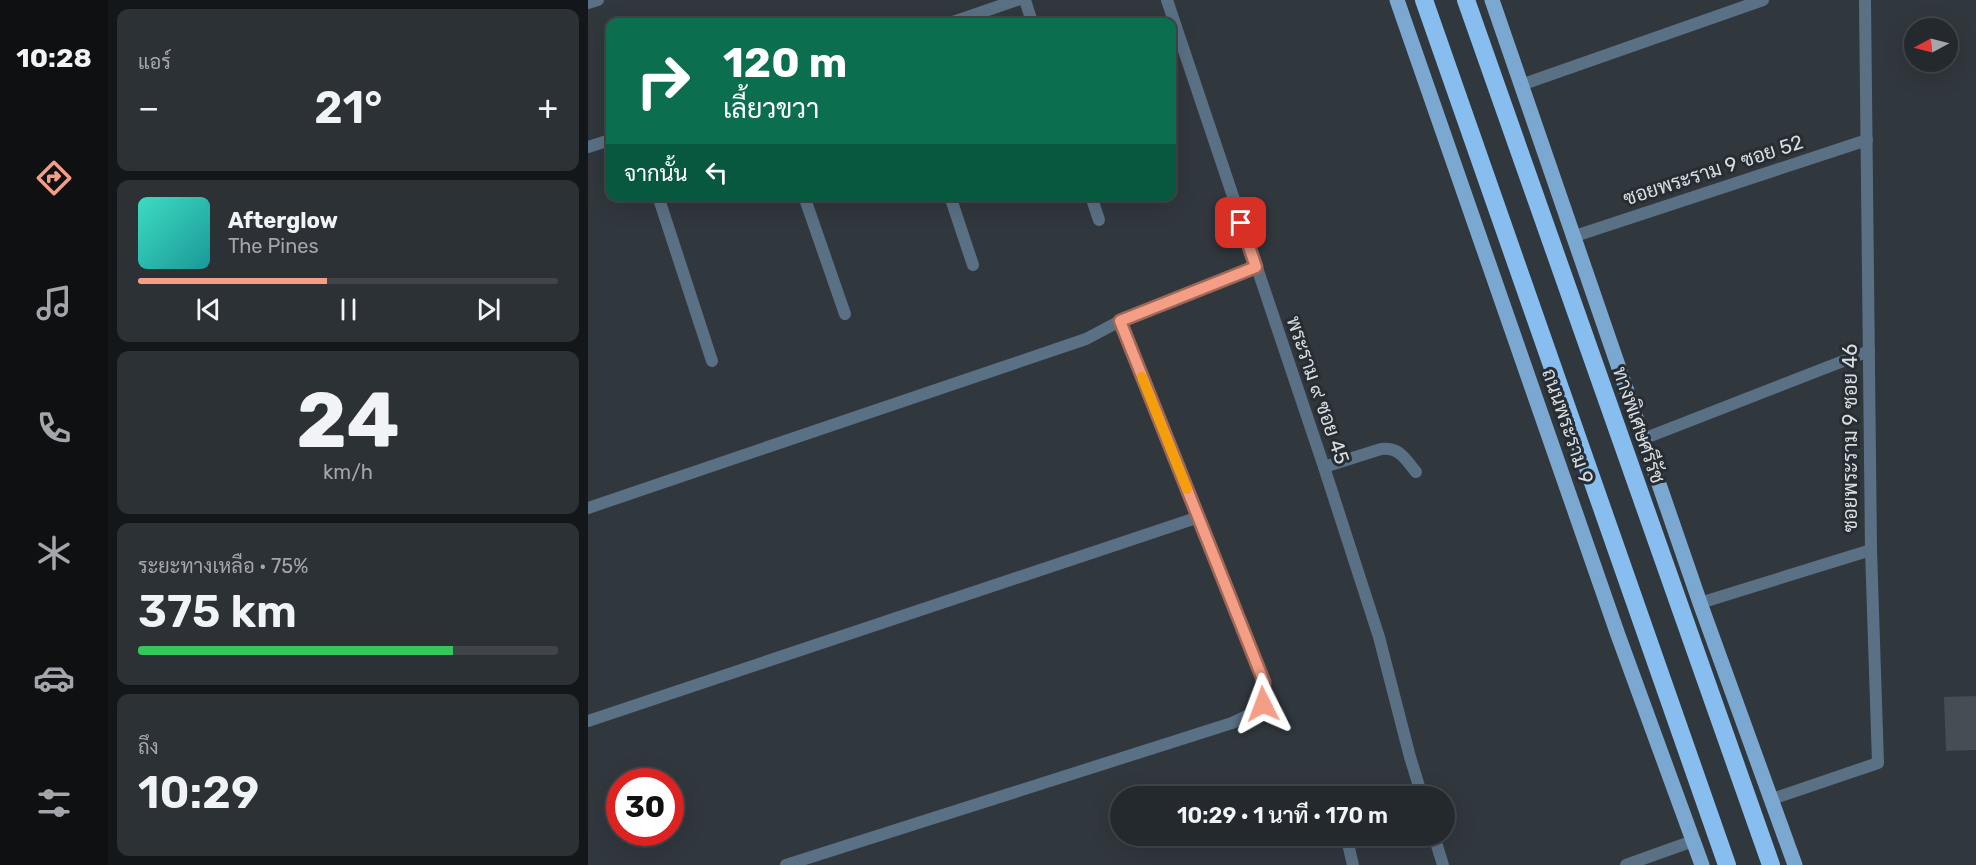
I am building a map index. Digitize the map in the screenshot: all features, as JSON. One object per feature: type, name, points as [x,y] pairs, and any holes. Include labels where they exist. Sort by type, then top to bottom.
[{"type":"highway","points":[[1424,0],[1728,865]]},
{"type":"highway","name":"ทางพิเศษศรีรัช","points":[[1466,0],[1771,865]]},
{"type":"main road","name":"ถนนพระราม 9","points":[[1397,0],[1618,635],[1702,865]]},
{"type":"main road","points":[[1492,0],[1700,603],[1795,865]]},
{"type":"street","points":[[588,3],[598,0]]},
{"type":"street","points":[[965,18],[1017,0]]},
{"type":"street","points":[[1024,0],[1031,18]]},
{"type":"street","name":"พระราม ๙ ซอย 45","points":[[1167,0],[1173,18]]},
{"type":"street","points":[[1521,85],[1763,0]]},
{"type":"street","name":"ซอยพระราม 9 ซอย 46","points":[[1772,799],[1878,763],[1871,550],[1865,0]]},
{"type":"street","name":"พระราม ๙ ซอย 45","points":[[1176,27],[1379,637],[1419,786]]},
{"type":"street","name":"ซอยพระราม 9 ซอย 52","points":[[1572,237],[1867,140]]},
{"type":"street","points":[[588,147],[606,141]]},
{"type":"street","points":[[660,201],[712,361]]},
{"type":"street","points":[[806,201],[845,314]]},
{"type":"street","points":[[952,201],[973,265]]},
{"type":"street","points":[[1093,201],[1099,220]]},
{"type":"street","points":[[588,508],[1086,339],[1120,321],[1256,267]]},
{"type":"street","points":[[786,865],[1232,723],[1251,714],[1263,704],[1264,682],[1120,321]]},
{"type":"street","points":[[1643,439],[1869,351]]},
{"type":"street","points":[[1324,467],[1390,448],[1398,451],[1416,472]]},
{"type":"street","points":[[588,722],[1199,517]]},
{"type":"street","points":[[1700,603],[1871,550]]},
{"type":"street","points":[[1626,865],[1694,841]]},
{"type":"street","points":[[1437,846],[1443,865]]},
{"type":"street","points":[[1349,848],[1353,865]]},
{"type":"building","points":[[1976,696],[1976,750],[1946,751],[1944,697]]},
{"type":"slow traffic","points":[[1142,377],[1187,489]]},
{"type":"route","points":[[1241,223],[1256,267],[1120,321],[1264,682],[1263,704]]}]
